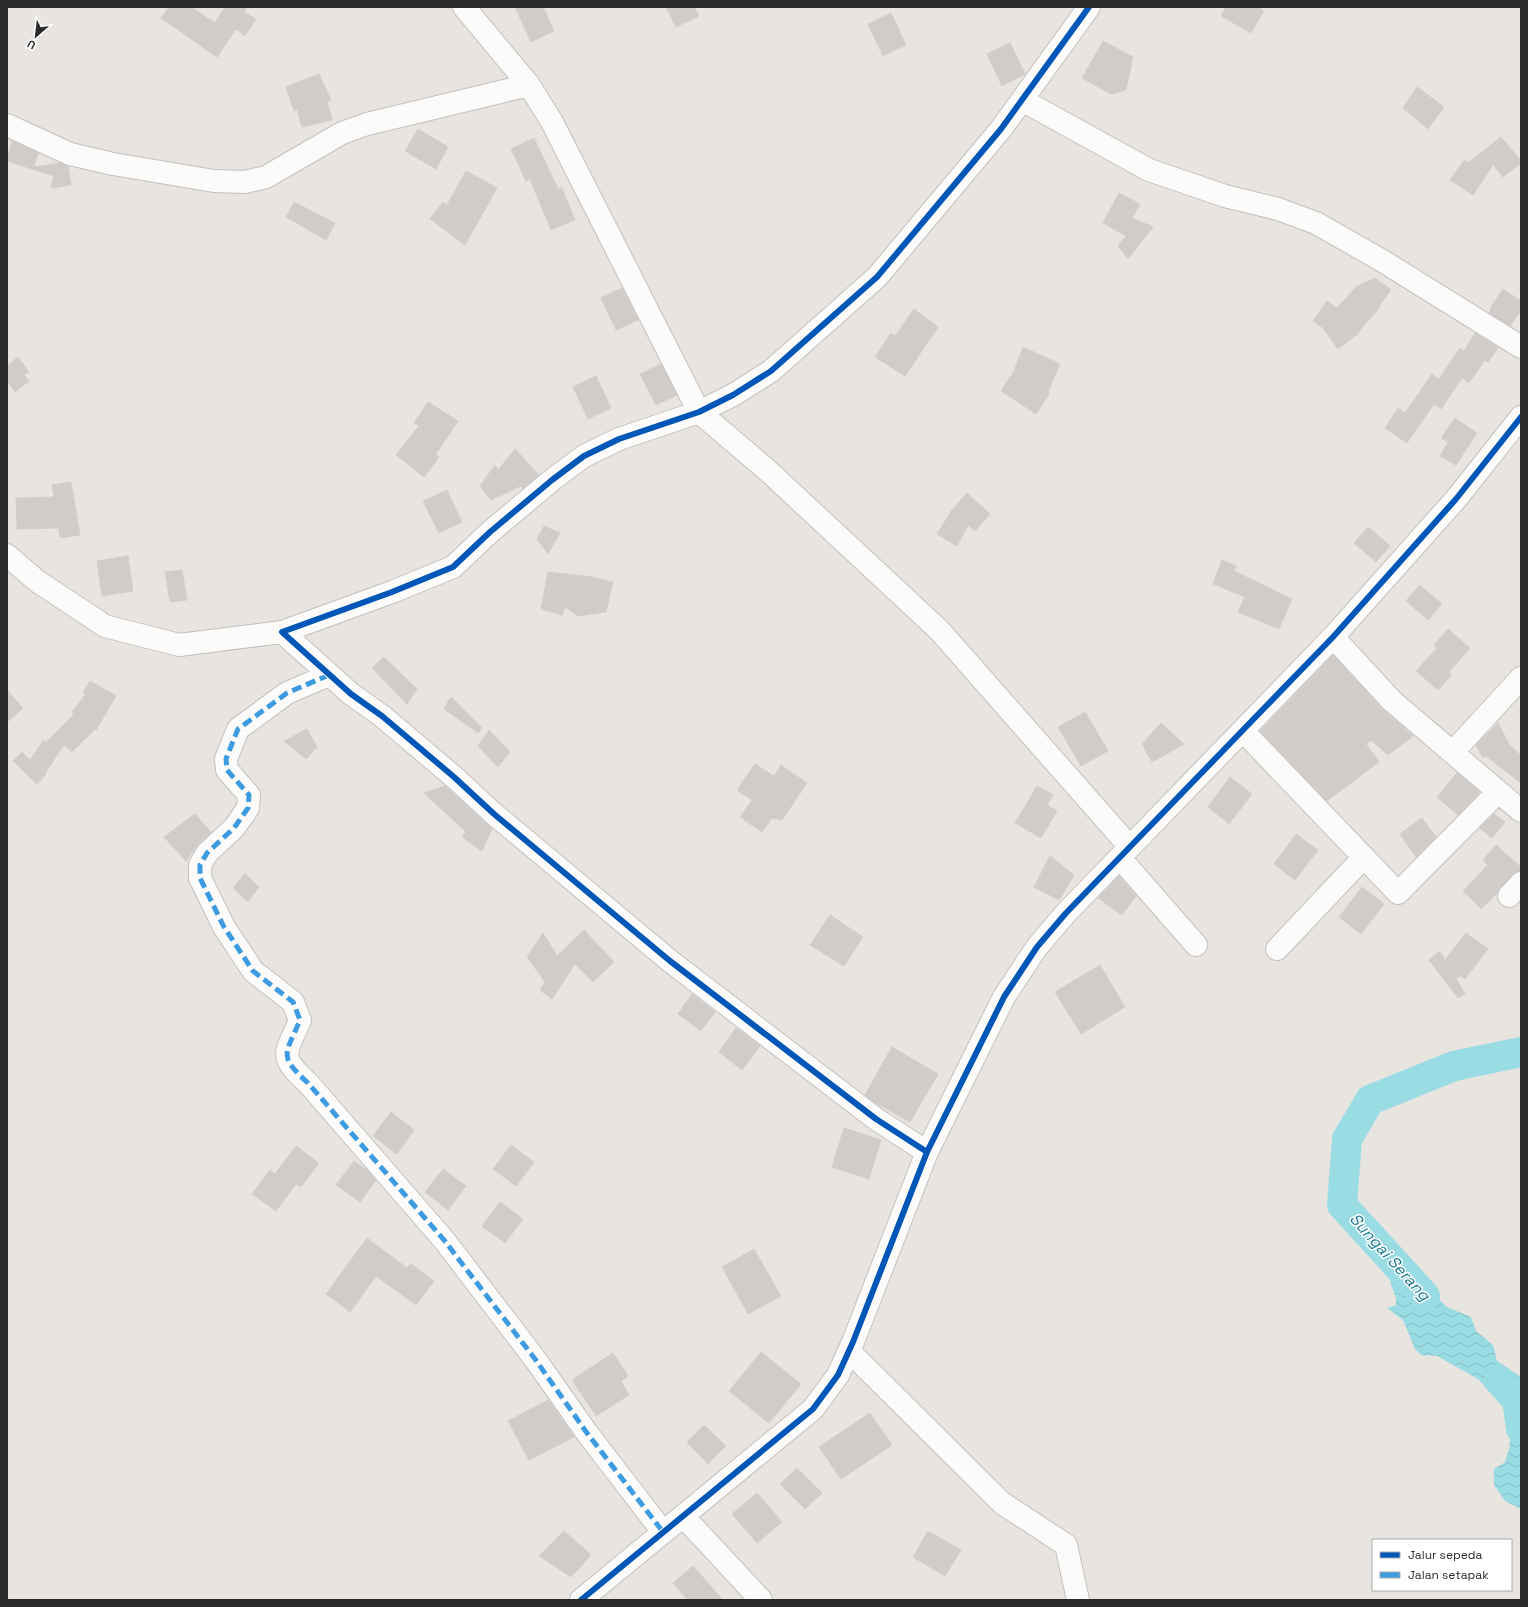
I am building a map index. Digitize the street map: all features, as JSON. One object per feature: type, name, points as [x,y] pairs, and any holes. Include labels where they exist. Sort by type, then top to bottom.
[{"type":"street","points":[[464,7],[529,85],[552,122],[699,412],[766,469],[939,630],[1125,853],[1196,945]]},
{"type":"street","points":[[7,555],[37,581],[105,626],[179,645],[282,632],[392,592],[453,567],[490,532],[546,485],[584,456],[619,439],[699,412],[733,395],[771,371],[877,277],[1001,129],[1089,7]]},
{"type":"street","points":[[7,125],[70,154],[113,164],[214,181],[246,182],[272,174],[342,132],[367,124],[529,85]]},
{"type":"street","points":[[1022,100],[1148,170],[1225,196],[1278,210],[1316,223],[1381,260],[1480,320],[1521,347]]},
{"type":"street","points":[[581,1600],[813,1409],[838,1375],[849,1351],[927,1152],[1004,997],[1037,947],[1066,913],[1333,637],[1456,499],[1521,417]]},
{"type":"street","points":[[282,632],[351,694],[382,716],[454,777],[500,819],[670,962],[876,1119],[927,1152]]},
{"type":"street","points":[[1333,637],[1392,701],[1521,812]]},
{"type":"street","points":[[329,675],[287,693],[238,729],[226,759],[227,770],[249,795],[248,808],[234,828],[207,853],[200,865],[200,878],[224,927],[253,971],[293,1002],[298,1012],[300,1020],[289,1044],[287,1058],[292,1069],[313,1089],[444,1240],[530,1353],[587,1433],[663,1532]]},
{"type":"street","points":[[1453,752],[1521,678]]},
{"type":"street","points":[[1243,731],[1398,892],[1498,792]]},
{"type":"street","points":[[1278,949],[1364,857]]},
{"type":"street","points":[[849,1351],[1002,1503],[1066,1544],[1078,1600]]},
{"type":"street","points":[[683,1516],[761,1600]]},
{"type":"water","points":[[1399,1255],[1406,1272],[1409,1258],[1420,1278],[1433,1294],[1447,1307],[1471,1317],[1476,1331],[1493,1345],[1497,1361],[1521,1377],[1521,1412],[1515,1416],[1521,1427],[1521,1509],[1505,1501],[1494,1485],[1494,1469],[1505,1462],[1509,1449],[1511,1432],[1510,1415],[1478,1379],[1437,1356],[1421,1355],[1415,1349],[1403,1320],[1387,1308],[1396,1305],[1396,1298],[1390,1282],[1396,1275]]},
{"type":"building","points":[[169,7],[191,7],[215,23],[225,7],[247,7],[244,12],[256,19],[245,36],[236,29],[217,57],[161,18]]},
{"type":"building","points":[[515,7],[543,7],[554,31],[531,42]]},
{"type":"building","points":[[666,7],[694,7],[699,16],[676,27]]},
{"type":"building","points":[[1226,7],[1257,7],[1264,11],[1251,33],[1221,16]]},
{"type":"building","points":[[891,13],[906,45],[883,56],[868,24]]},
{"type":"building","points":[[1103,41],[1133,57],[1126,90],[1111,94],[1082,78]]},
{"type":"building","points":[[1010,43],[1025,74],[1002,86],[987,54]]},
{"type":"building","points":[[319,74],[331,100],[327,102],[332,120],[302,127],[297,109],[294,111],[286,87]]},
{"type":"building","points":[[1417,87],[1444,107],[1428,129],[1403,108]]},
{"type":"building","points":[[418,129],[448,147],[436,169],[405,151]]},
{"type":"building","points":[[1501,137],[1521,161],[1521,163],[1503,177],[1493,165],[1473,195],[1450,180],[1464,160],[1468,163]]},
{"type":"building","points":[[534,138],[558,189],[562,188],[575,220],[551,230],[530,179],[526,181],[511,149]]},
{"type":"building","points":[[12,141],[38,153],[34,167],[60,163],[68,166],[71,185],[51,188],[54,176],[7,161]]},
{"type":"building","points":[[466,171],[497,188],[465,245],[430,219],[443,202],[447,205]]},
{"type":"building","points":[[1119,193],[1140,204],[1132,218],[1153,227],[1128,259],[1118,246],[1126,236],[1103,223]]},
{"type":"building","points":[[294,202],[335,223],[326,240],[286,217]]},
{"type":"building","points":[[1375,278],[1391,290],[1379,306],[1380,307],[1358,332],[1359,333],[1338,349],[1323,328],[1313,321],[1327,301],[1337,308],[1357,286]]},
{"type":"building","points":[[622,288],[638,320],[616,330],[601,298]]},
{"type":"building","points":[[1503,289],[1521,301],[1521,310],[1510,326],[1489,313],[1491,310],[1490,308]]},
{"type":"building","points":[[914,309],[938,327],[905,376],[875,357],[891,333],[895,336]]},
{"type":"building","points":[[1475,333],[1498,348],[1488,362],[1485,360],[1469,383],[1462,378],[1441,409],[1434,404],[1407,443],[1385,428],[1398,408],[1405,413],[1432,374],[1439,379],[1460,348],[1464,351]]},
{"type":"building","points":[[1023,347],[1060,364],[1048,392],[1049,394],[1036,414],[1001,391],[1014,371]]},
{"type":"building","points":[[18,357],[29,372],[24,375],[29,381],[15,392],[7,381],[7,366]]},
{"type":"building","points":[[661,364],[677,395],[656,405],[640,374]]},
{"type":"building","points":[[596,376],[611,408],[588,419],[573,387]]},
{"type":"building","points":[[428,402],[458,421],[436,454],[439,457],[424,477],[396,455],[419,426],[414,423]]},
{"type":"building","points":[[1455,418],[1477,433],[1456,465],[1440,456],[1448,442],[1441,438]]},
{"type":"building","points":[[515,449],[539,475],[523,488],[521,486],[491,500],[480,486],[495,465],[498,470]]},
{"type":"building","points":[[71,482],[80,535],[60,538],[59,528],[17,529],[16,498],[54,497],[52,485]]},
{"type":"building","points":[[447,490],[462,522],[439,533],[423,501]]},
{"type":"building","points":[[967,493],[990,514],[975,531],[968,525],[957,546],[937,534],[952,510]]},
{"type":"building","points":[[544,526],[560,533],[548,554],[537,539]]},
{"type":"building","points":[[1368,527],[1390,546],[1376,562],[1354,543]]},
{"type":"building","points":[[128,556],[133,591],[102,596],[97,561]]},
{"type":"building","points":[[1222,560],[1236,566],[1234,571],[1292,599],[1279,629],[1238,612],[1245,597],[1213,584]]},
{"type":"building","points":[[182,570],[187,600],[170,602],[165,572]]},
{"type":"building","points":[[548,572],[592,577],[613,582],[606,612],[578,616],[565,607],[562,615],[541,609]]},
{"type":"building","points":[[1420,585],[1442,604],[1428,620],[1406,601]]},
{"type":"building","points":[[1448,629],[1470,648],[1449,672],[1452,675],[1438,690],[1416,671],[1437,648],[1434,645]]},
{"type":"building","points":[[1333,655],[1383,710],[1413,736],[1388,755],[1371,740],[1366,744],[1379,762],[1327,801],[1260,731]]},
{"type":"building","points":[[384,657],[417,689],[407,704],[372,668]]},
{"type":"building","points":[[90,681],[116,696],[96,730],[95,729],[72,752],[64,745],[45,773],[46,774],[37,784],[13,761],[22,752],[30,760],[43,741],[46,742],[74,714],[72,712],[86,694],[83,693]]},
{"type":"building","points":[[7,690],[23,708],[7,722]]},
{"type":"building","points":[[451,697],[482,728],[478,733],[444,709]]},
{"type":"building","points":[[1085,712],[1108,751],[1081,766],[1058,727]]},
{"type":"building","points":[[1161,723],[1184,744],[1152,762],[1142,744]]},
{"type":"building","points":[[1498,723],[1510,746],[1521,755],[1521,783],[1486,756],[1483,758],[1476,745]]},
{"type":"building","points":[[307,729],[317,747],[306,759],[284,741]]},
{"type":"building","points":[[489,730],[510,752],[498,767],[478,746]]},
{"type":"building","points":[[755,764],[774,776],[781,765],[807,783],[782,820],[772,818],[762,832],[740,817],[752,800],[737,790]]},
{"type":"building","points":[[1457,773],[1480,792],[1458,815],[1437,797]]},
{"type":"building","points":[[1230,777],[1252,794],[1229,824],[1208,807]]},
{"type":"building","points":[[445,786],[492,829],[482,851],[462,837],[466,832],[424,793]]},
{"type":"building","points":[[1037,786],[1053,795],[1047,805],[1057,811],[1041,838],[1015,823]]},
{"type":"building","points":[[195,814],[211,832],[198,844],[186,861],[164,837]]},
{"type":"building","points":[[1494,814],[1505,822],[1492,838],[1480,828]]},
{"type":"building","points":[[1422,818],[1436,837],[1416,857],[1400,834]]},
{"type":"building","points":[[1296,834],[1318,850],[1295,880],[1274,864]]},
{"type":"building","points":[[1496,845],[1521,867],[1521,870],[1512,875],[1481,909],[1463,891],[1488,865],[1483,860]]},
{"type":"building","points":[[1050,856],[1074,875],[1059,900],[1034,887]]},
{"type":"building","points":[[245,873],[259,887],[248,902],[233,888]]},
{"type":"building","points":[[1119,876],[1136,896],[1122,915],[1098,898]]},
{"type":"building","points":[[1362,887],[1384,904],[1361,934],[1339,917]]},
{"type":"building","points":[[830,915],[863,937],[844,966],[810,945]]},
{"type":"building","points":[[584,930],[614,962],[593,982],[575,964],[552,999],[540,990],[545,982],[527,957],[543,933],[557,956]]},
{"type":"building","points":[[1466,933],[1488,949],[1465,979],[1461,976],[1456,978],[1465,994],[1458,998],[1429,960],[1440,951],[1445,960]]},
{"type":"building","points":[[1100,965],[1125,1007],[1081,1034],[1055,992]]},
{"type":"building","points":[[692,994],[715,1012],[701,1031],[678,1014]]},
{"type":"building","points":[[736,1028],[760,1046],[742,1070],[719,1052]]},
{"type":"building","points":[[892,1047],[938,1074],[910,1122],[874,1102],[865,1095]]},
{"type":"building","points":[[391,1112],[414,1130],[397,1154],[373,1136]]},
{"type":"building","points":[[844,1128],[881,1140],[869,1179],[832,1167]]},
{"type":"building","points":[[511,1145],[534,1162],[516,1186],[493,1169]]},
{"type":"building","points":[[296,1146],[319,1163],[301,1187],[296,1184],[276,1211],[252,1194],[270,1170],[275,1174]]},
{"type":"building","points":[[354,1161],[367,1170],[376,1180],[360,1202],[336,1185]]},
{"type":"building","points":[[443,1169],[466,1186],[448,1210],[425,1192]]},
{"type":"building","points":[[500,1202],[523,1219],[505,1243],[482,1226]]},
{"type":"building","points":[[367,1238],[407,1268],[411,1264],[434,1281],[416,1305],[376,1276],[350,1312],[326,1294]]},
{"type":"building","points":[[754,1249],[781,1296],[748,1314],[722,1267]]},
{"type":"building","points":[[761,1352],[801,1384],[769,1423],[729,1391]]},
{"type":"building","points":[[613,1353],[628,1376],[621,1381],[629,1395],[596,1416],[572,1380]]},
{"type":"building","points":[[548,1400],[574,1437],[529,1460],[508,1421]]},
{"type":"building","points":[[870,1413],[892,1445],[841,1479],[819,1447]]},
{"type":"building","points":[[704,1425],[726,1446],[708,1464],[687,1442]]},
{"type":"building","points":[[797,1468],[822,1493],[805,1509],[780,1484]]},
{"type":"building","points":[[757,1493],[782,1522],[757,1543],[732,1514]]},
{"type":"building","points":[[564,1531],[591,1555],[571,1577],[539,1556]]},
{"type":"building","points":[[928,1531],[961,1550],[945,1576],[913,1557]]},
{"type":"building","points":[[693,1566],[723,1600],[688,1600],[673,1583]]},
{"type":"waterway","name":"Sungai Serang","points":[[1425,1296],[1342,1205],[1347,1139],[1370,1100],[1454,1066],[1521,1052]]},
{"type":"waterway","name":"Sungai Serang","points":[[1499,1380],[1517,1399],[1521,1429]]},
{"type":"marked path","points":[[329,675],[287,693],[238,729],[226,759],[227,770],[249,795],[248,808],[234,828],[207,853],[200,865],[200,878],[224,927],[253,971],[293,1002],[300,1020],[288,1047],[288,1060],[292,1066],[444,1240],[535,1359],[587,1433],[663,1532]]},
{"type":"cycle path","points":[[927,1152],[876,1119],[670,961],[494,814],[454,777],[382,716],[351,694],[282,632],[392,592],[453,567],[490,532],[552,480],[584,456],[619,439],[699,412],[733,395],[771,371],[877,277],[1001,129],[1089,7]]},
{"type":"cycle path","points":[[581,1600],[813,1409],[838,1375],[853,1342],[927,1152],[1004,997],[1037,947],[1066,913],[1333,637],[1456,499],[1521,417]]}]
